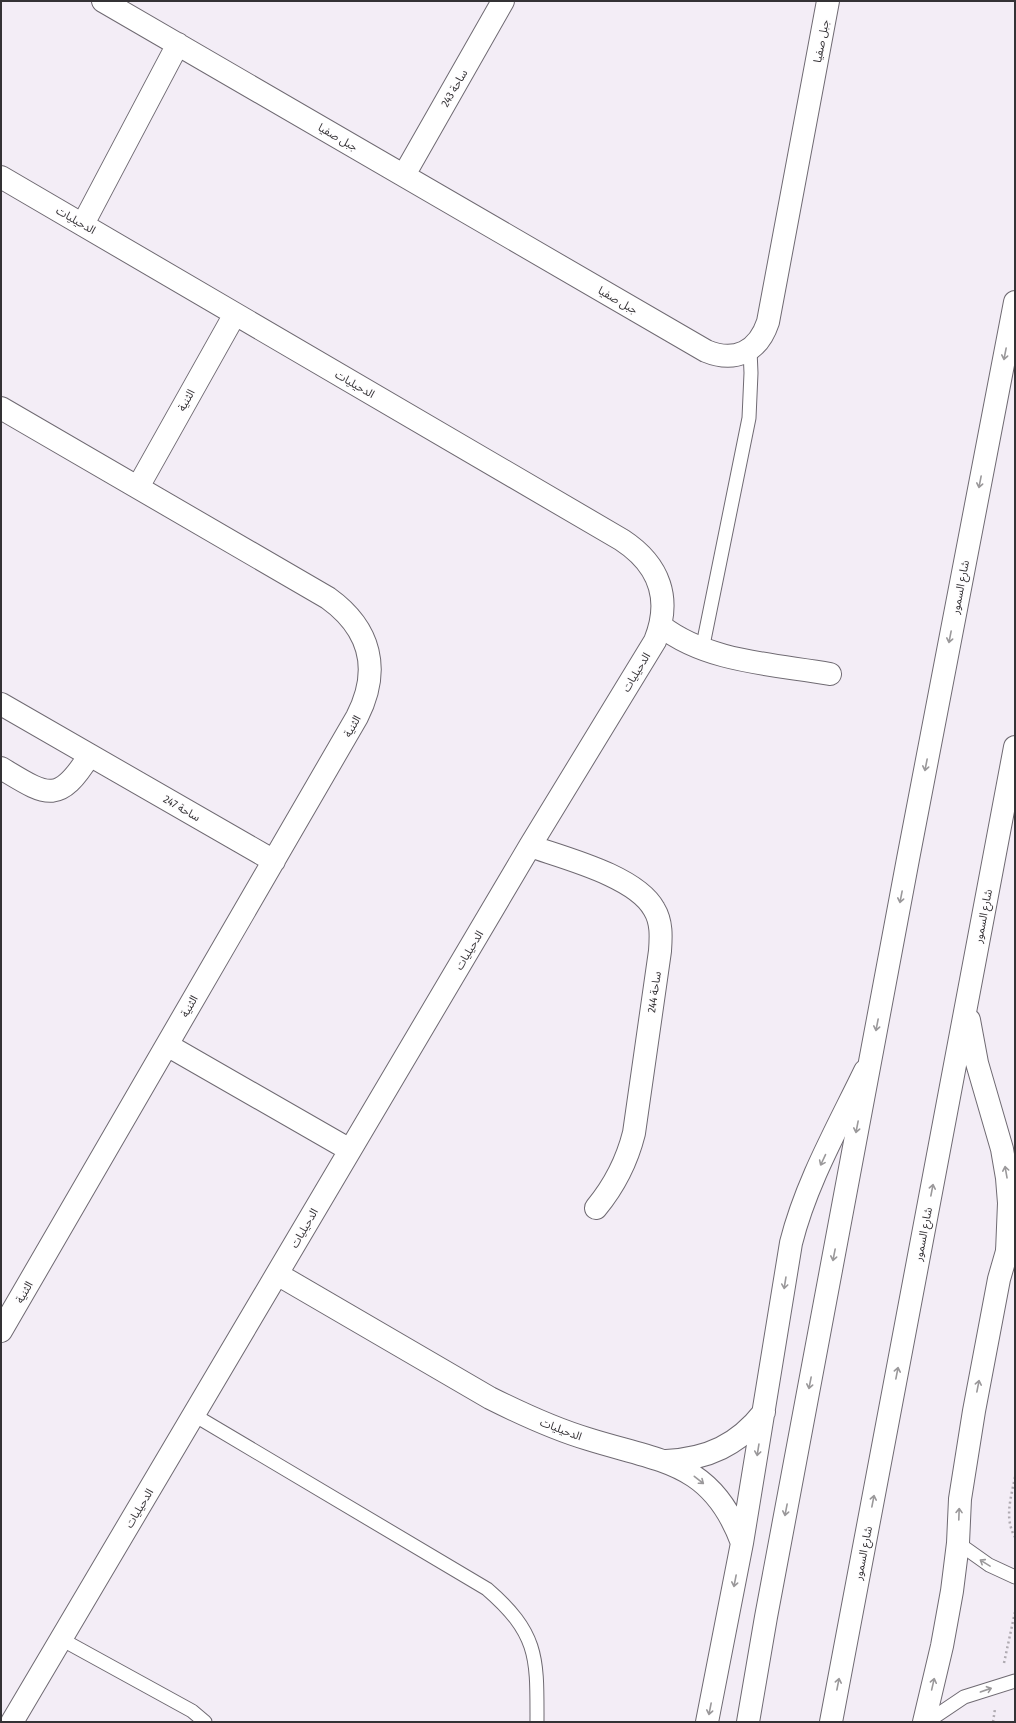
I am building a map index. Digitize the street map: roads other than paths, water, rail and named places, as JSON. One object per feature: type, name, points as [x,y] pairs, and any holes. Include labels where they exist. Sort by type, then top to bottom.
[{"type":"street","name":"جبل صفيا","points":[[103,1],[706,351],[716,355],[728,356],[750,350],[758,342],[768,322],[828,1]]},
{"type":"street","name":"ساحة 243","points":[[404,175],[503,1]]},
{"type":"street","points":[[83,224],[178,44]]},
{"type":"street","name":"الدحيليات","points":[[1,177],[634,548],[653,569],[659,583],[662,597],[661,626],[655,641],[530,846],[12,1722]]},
{"type":"street","name":"شارع السمور","points":[[748,1722],[870,1061],[1015,302]]},
{"type":"street","name":"الثنية","points":[[138,487],[235,314]]},
{"type":"street","name":"الثنية","points":[[1,408],[328,598],[342,608],[354,621],[363,635],[371,668],[365,702],[1,1331]]},
{"type":"street","points":[[661,626],[673,635],[702,650],[716,654],[830,674]]},
{"type":"street","name":"ساحة 247","points":[[1,704],[89,756],[274,861]]},
{"type":"street","name":"شارع السمور","points":[[831,1722],[1015,747]]},
{"type":"street","points":[[1,768],[37,789],[55,790],[72,781],[89,756]]},
{"type":"street","name":"ساحة 244","points":[[530,846],[608,874],[625,883],[643,895],[654,908],[660,922],[660,951],[634,1132],[630,1149],[619,1175],[607,1195],[596,1208]]},
{"type":"street","points":[[967,1002],[977,1063],[1002,1149],[1007,1178],[1009,1228],[1007,1252]]},
{"type":"street","points":[[167,1044],[350,1150]]},
{"type":"street","name":"شارع السمور","points":[[707,1722],[742,1543],[791,1243],[797,1218],[806,1194],[870,1061]]},
{"type":"street","points":[[924,1722],[942,1646],[958,1543],[960,1499],[974,1411],[999,1279],[1015,1228]]},
{"type":"street","name":"الدحيليات","points":[[277,1274],[490,1398],[526,1416],[588,1439],[665,1461],[684,1469],[710,1489],[730,1514],[742,1543]]},
{"type":"street","name":"الدحيليات","points":[[665,1461],[685,1460],[715,1451],[742,1434],[764,1412]]},
{"type":"lane","points":[[702,650],[749,418],[751,373],[750,350]]},
{"type":"lane","points":[[194,1415],[481,1586],[504,1604],[518,1620],[533,1651],[537,1668],[537,1722]]},
{"type":"lane","points":[[958,1543],[989,1565],[1015,1577]]},
{"type":"lane","points":[[61,1640],[192,1711],[205,1722]]},
{"type":"lane","points":[[927,1722],[964,1698],[1015,1681]]}]
